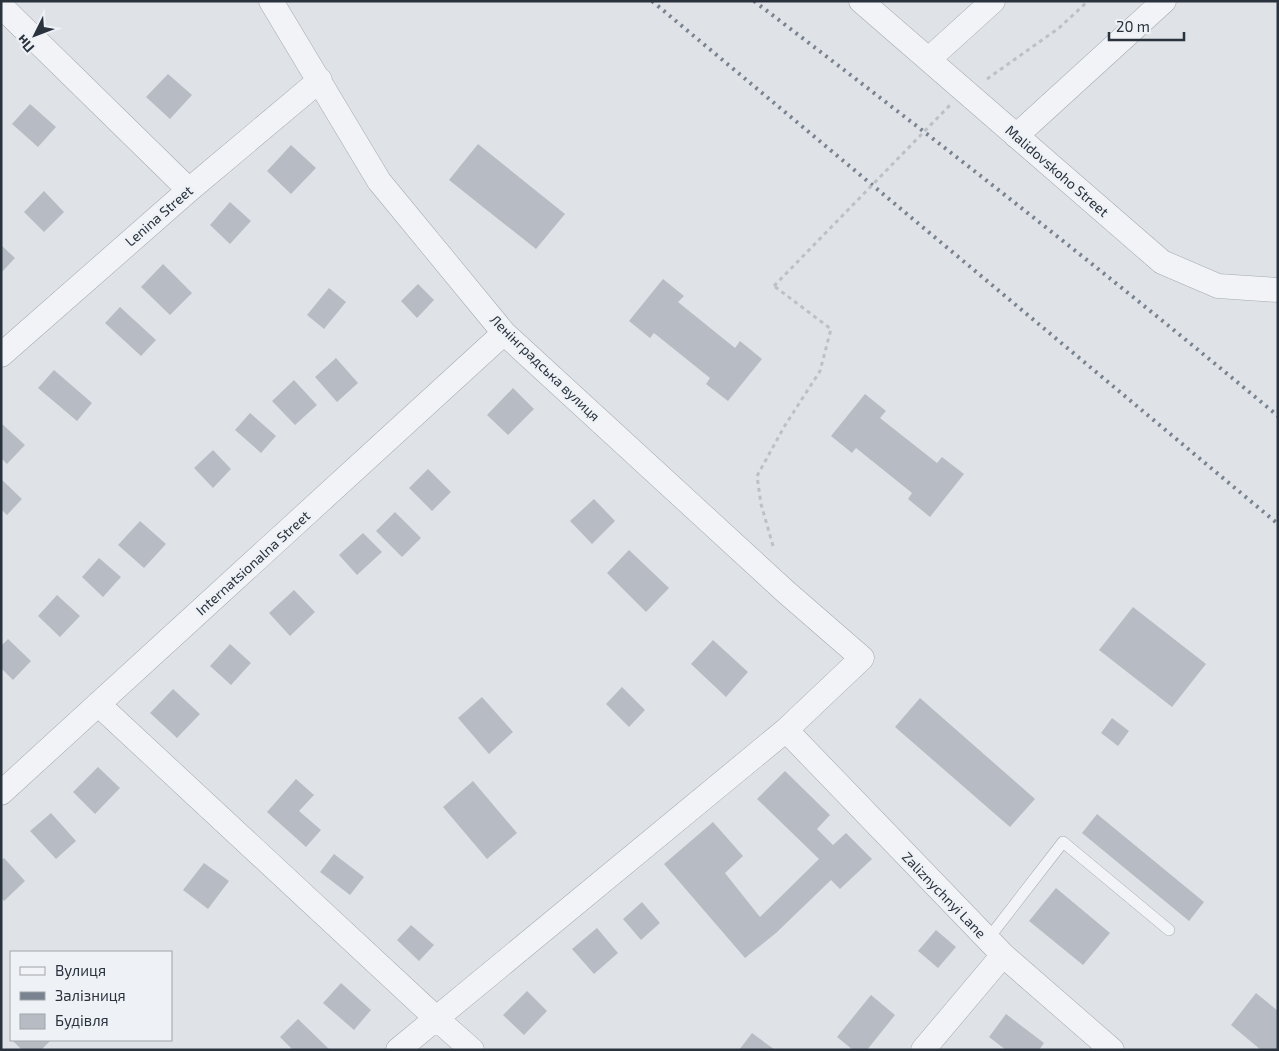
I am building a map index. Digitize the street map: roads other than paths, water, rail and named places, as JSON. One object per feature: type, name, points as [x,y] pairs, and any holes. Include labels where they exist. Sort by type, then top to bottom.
[{"type":"street","name":"Ленінградська вулиця","points":[[271,1],[379,181],[504,333],[786,592],[862,658],[786,730]]},
{"type":"street","name":"Malidovskoho Street","points":[[861,1],[1162,262],[1218,286],[1278,290]]},
{"type":"street","points":[[929,59],[993,1]]},
{"type":"street","points":[[1016,136],[1164,1]]},
{"type":"street","points":[[1,6],[189,190]]},
{"type":"street","name":"Lenina Street","points":[[1,355],[189,190],[320,80]]},
{"type":"street","name":"Internatsionalna Street","points":[[1,793],[504,333]]},
{"type":"street","points":[[98,704],[472,1050]]},
{"type":"street","points":[[398,1050],[786,730]]},
{"type":"street","name":"Zaliznychnyi Lane","points":[[786,730],[995,947],[1112,1050]]},
{"type":"street","points":[[923,1050],[995,947]]},
{"type":"lane","points":[[995,947],[1063,842],[1169,930]]},
{"type":"railway","points":[[652,1],[1278,524]]},
{"type":"railway","points":[[754,1],[1018,206],[1278,416]]}]
